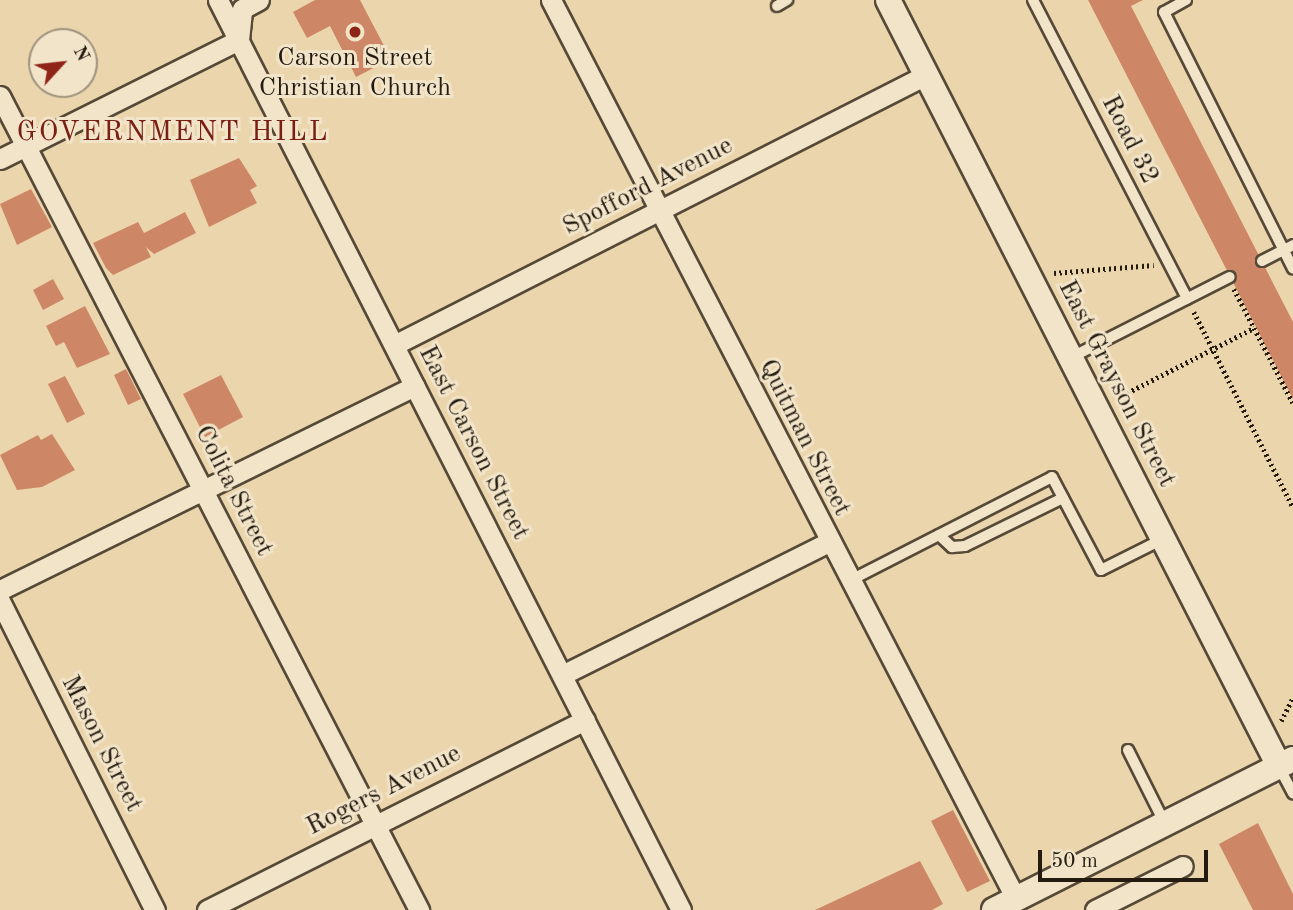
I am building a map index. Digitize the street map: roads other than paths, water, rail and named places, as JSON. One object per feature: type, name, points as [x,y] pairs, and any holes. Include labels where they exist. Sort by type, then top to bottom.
[{"type":"street","name":"East Carson Street","points":[[218,0],[681,910]]},
{"type":"street","points":[[0,159],[239,40],[242,9],[259,0]]},
{"type":"street","name":"Quitman Street","points":[[551,0],[849,581],[1005,904]]},
{"type":"street","name":"East Grayson Street","points":[[888,0],[1161,539],[1286,763]]},
{"type":"street","name":"Spofford Avenue","points":[[394,345],[926,75]]},
{"type":"street","name":"Colita Street","points":[[0,96],[419,910]]},
{"type":"street","points":[[0,590],[414,386]]},
{"type":"street","points":[[562,675],[829,542]]},
{"type":"street","name":"Mason Street","points":[[0,601],[155,910]]},
{"type":"street","name":"Rogers Avenue","points":[[207,910],[585,720]]},
{"type":"street","points":[[1005,904],[1286,763]]},
{"type":"street","points":[[1095,910],[1183,866]]},
{"type":"lane","points":[[777,6],[787,0]]},
{"type":"lane","name":"Road 32","points":[[1032,0],[1187,299]]},
{"type":"lane","points":[[1186,0],[1164,12],[1288,247],[1293,268]]},
{"type":"lane","points":[[1262,261],[1288,247]]},
{"type":"lane","points":[[1070,358],[1229,277]]},
{"type":"lane","points":[[849,581],[1052,477],[1101,570],[1161,539]]},
{"type":"lane","points":[[939,535],[952,547],[965,546],[1063,498]]},
{"type":"lane","points":[[1128,750],[1164,823]]},
{"type":"lane","name":"East Grayson Street","points":[[1286,763],[1293,793]]},
{"type":"place","name":"Carson Street Christian Church","points":[[355,32]]},
{"type":"district","name":"GOVERNMENT HILL","points":[[173,133]]}]
